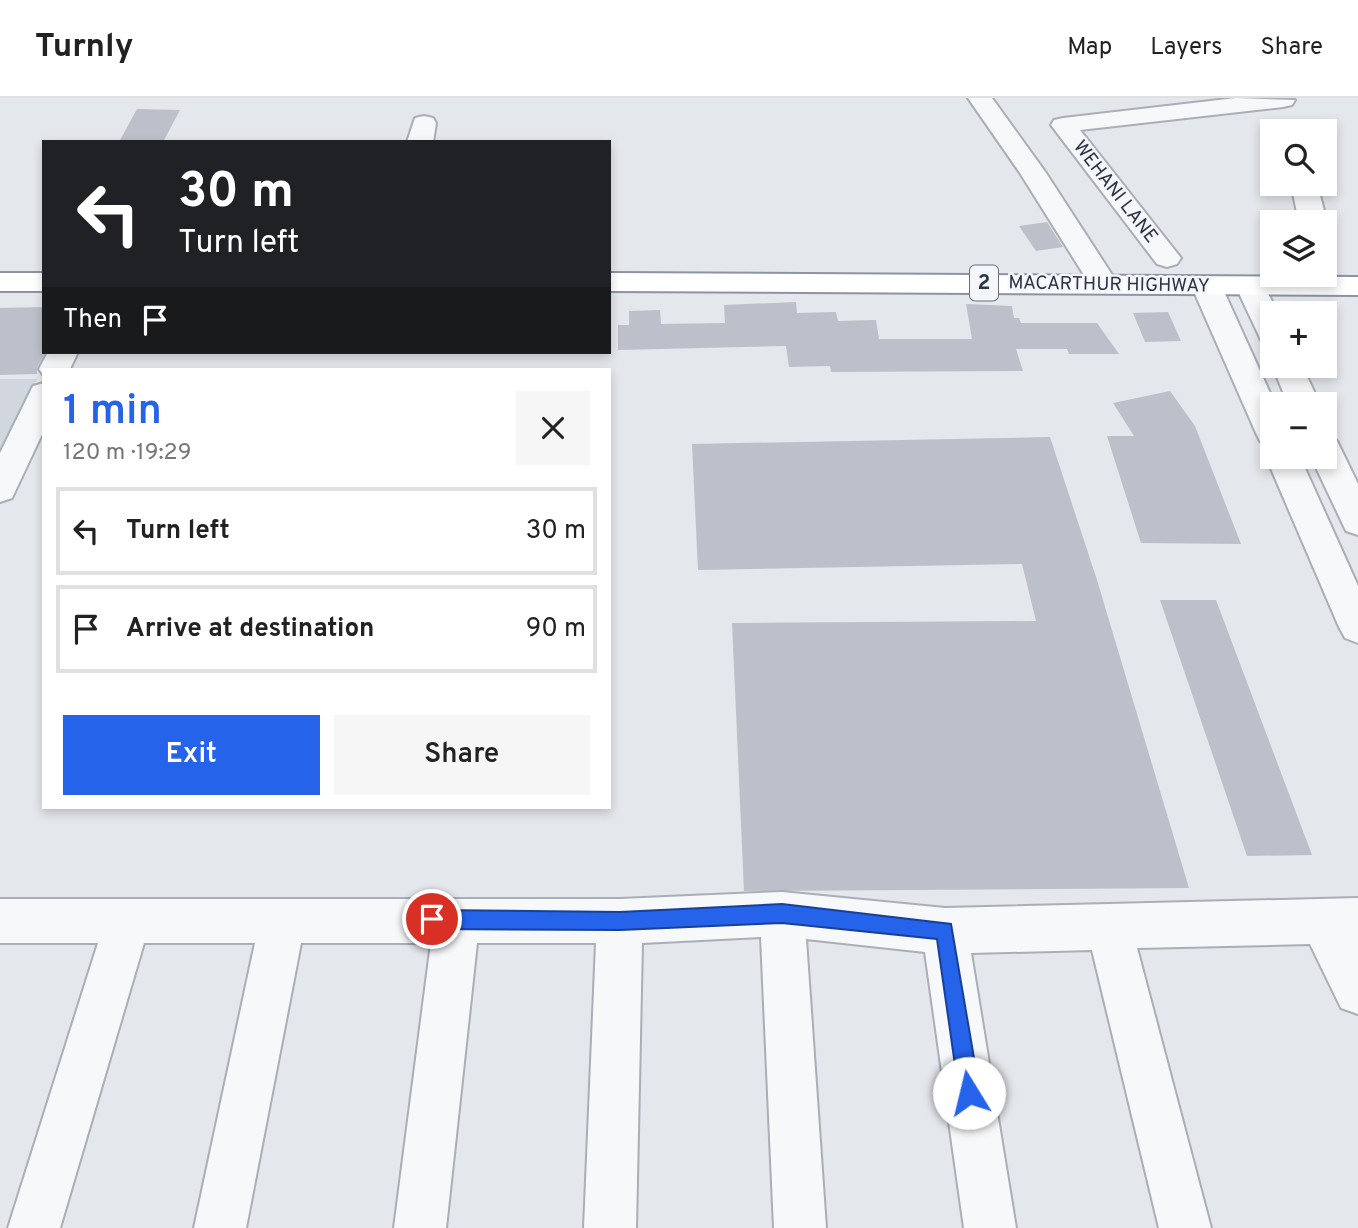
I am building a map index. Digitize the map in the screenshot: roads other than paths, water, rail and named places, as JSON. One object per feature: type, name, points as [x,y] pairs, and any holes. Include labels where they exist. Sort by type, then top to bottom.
[{"type":"highway","points":[[0,282],[42,282]]},
{"type":"highway","name":"MACARTHUR HIGHWAY","points":[[611,282],[1260,285]]},
{"type":"highway","name":"MACARTHUR HIGHWAY","points":[[1337,283],[1358,286]]},
{"type":"street","points":[[980,98],[1033,173],[1104,284]]},
{"type":"street","name":"WEHANI LANE","points":[[1167,258],[1063,125],[1284,106]]},
{"type":"street","points":[[1251,286],[1260,306]]},
{"type":"street","points":[[1207,287],[1260,406]]},
{"type":"street","points":[[0,489],[42,398]]},
{"type":"street","points":[[1288,469],[1358,627]]},
{"type":"street","points":[[1334,469],[1358,522]]},
{"type":"street","points":[[782,914],[800,1228]]},
{"type":"street","points":[[0,921],[620,921],[782,914],[945,931],[1341,920],[1358,991]]},
{"type":"street","points":[[420,1228],[457,919]]},
{"type":"street","points":[[34,1228],[128,920]]},
{"type":"street","points":[[220,1228],[283,920]]},
{"type":"street","points":[[610,1228],[620,921]]},
{"type":"street","points":[[1110,926],[1185,1228]]},
{"type":"street","points":[[945,931],[990,1228]]}]
